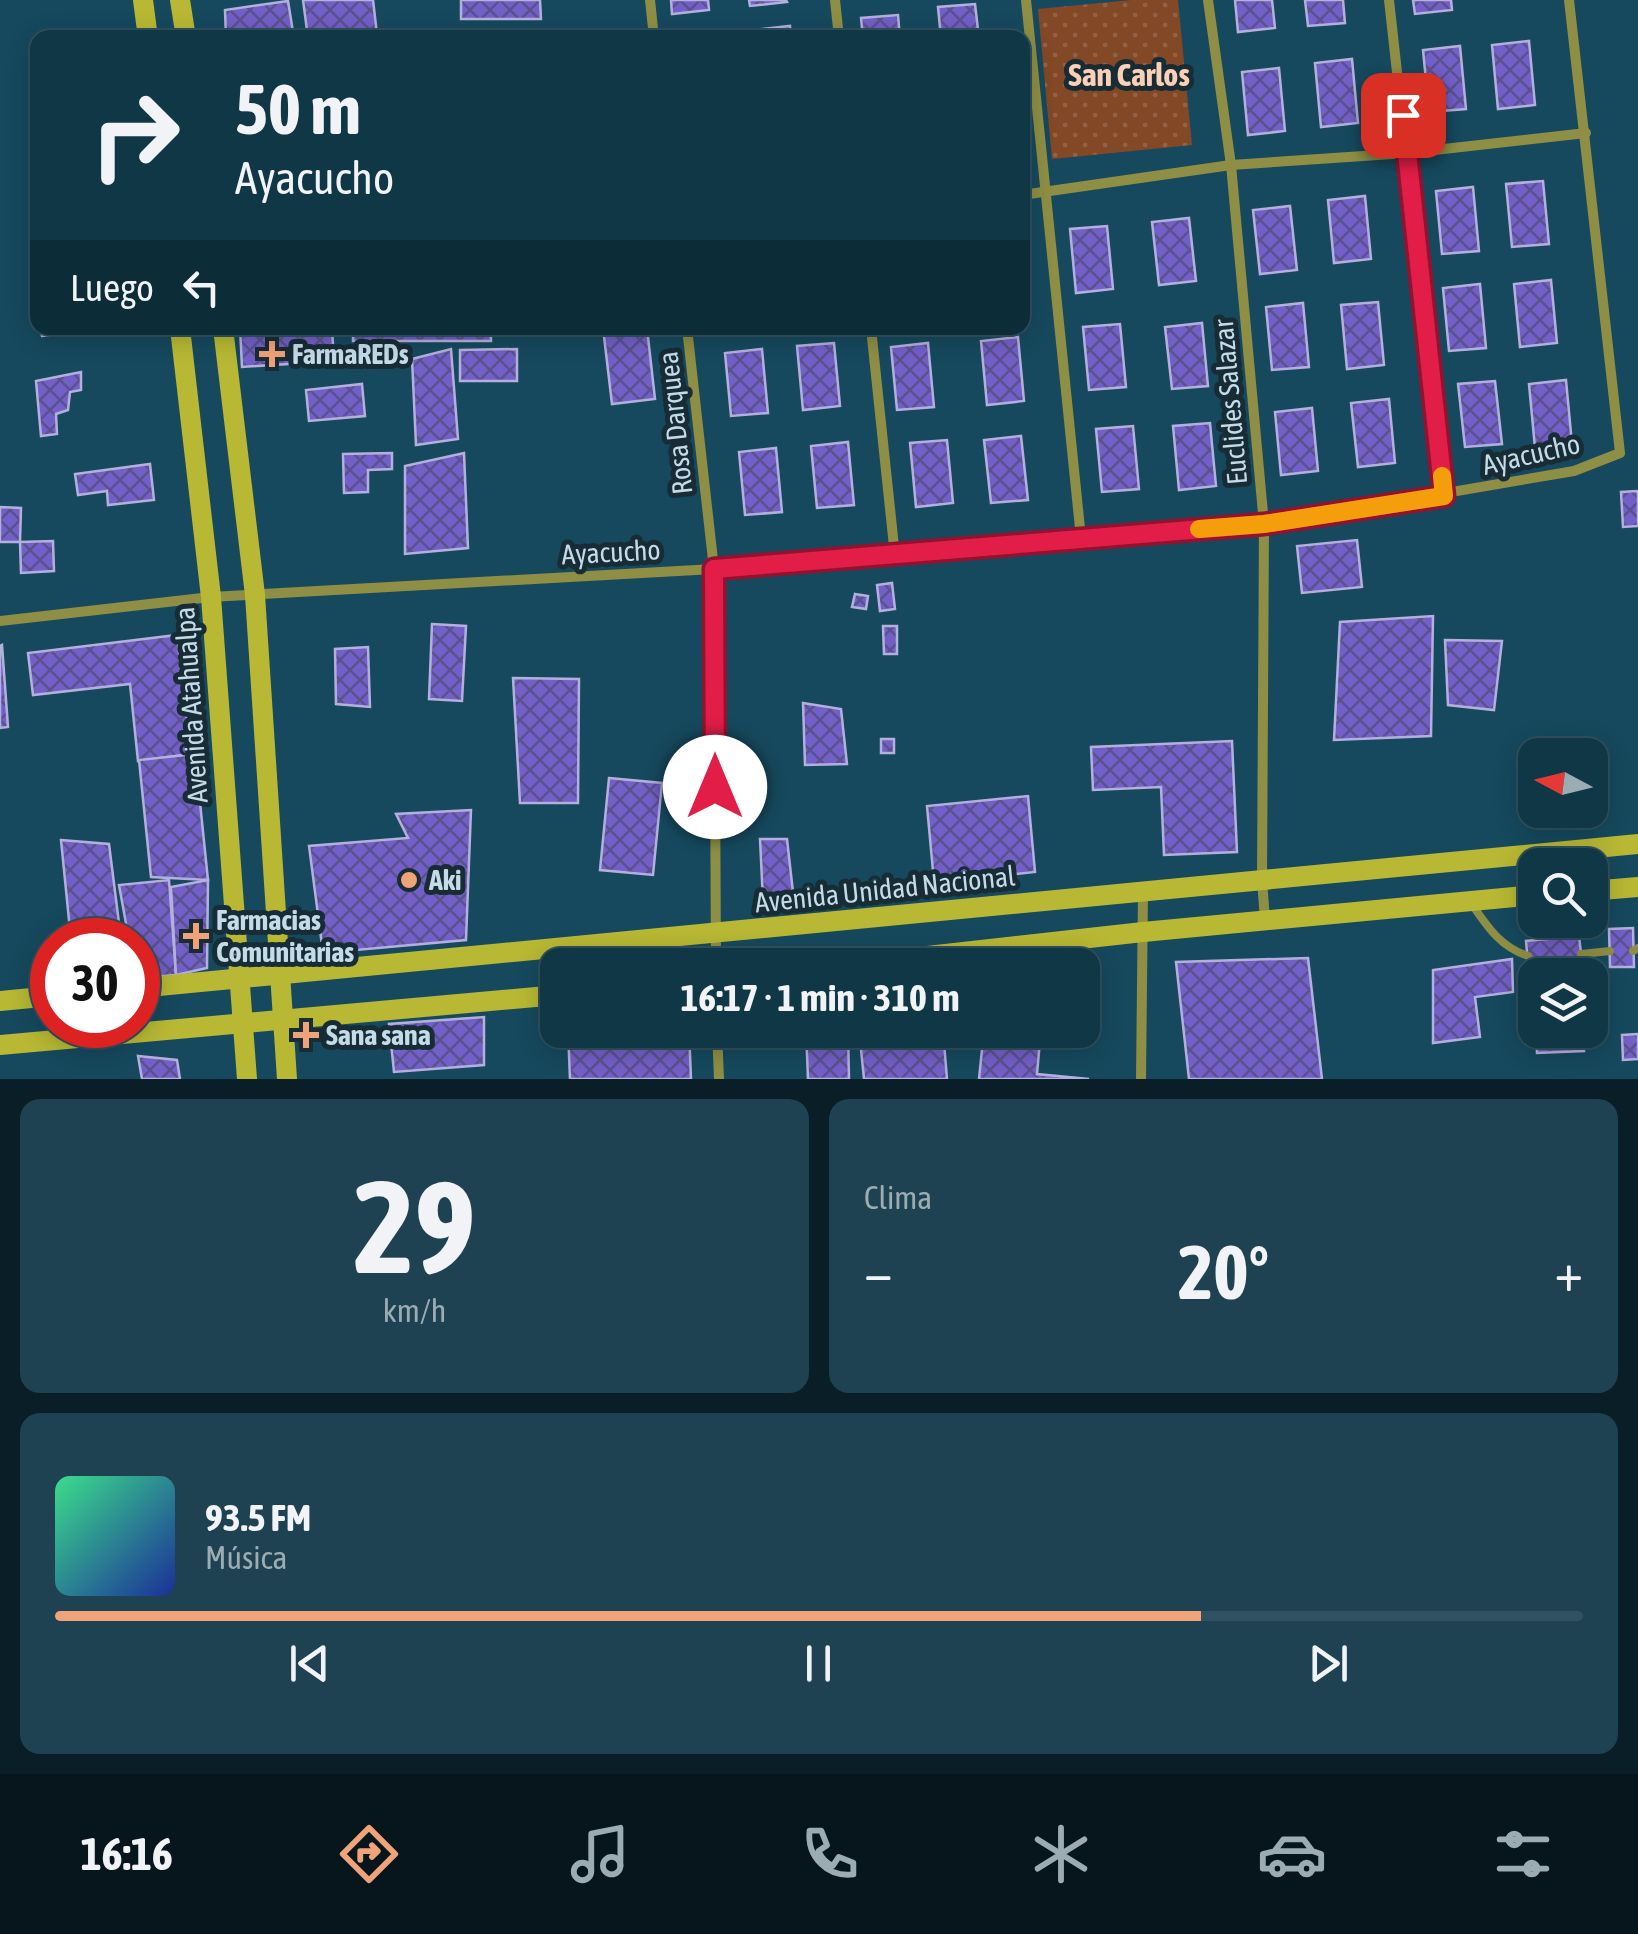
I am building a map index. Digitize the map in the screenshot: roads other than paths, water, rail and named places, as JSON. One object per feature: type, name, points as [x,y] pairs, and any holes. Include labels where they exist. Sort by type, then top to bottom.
[{"type":"main road","points":[[144,0],[147,30]]},
{"type":"main road","points":[[180,0],[185,30]]},
{"type":"main road","name":"Avenida Atahualpa","points":[[181,335],[211,597],[247,1079]]},
{"type":"main road","points":[[224,335],[254,595],[287,1079]]},
{"type":"main road","name":"Avenida Unidad Nacional","points":[[160,986],[1638,844]]},
{"type":"main road","points":[[1608,890],[1638,888]]},
{"type":"main road","points":[[1000,948],[1518,895]]},
{"type":"main road","points":[[0,1044],[540,996]]},
{"type":"main road","points":[[0,1001],[30,998]]},
{"type":"street","points":[[650,0],[653,30]]},
{"type":"street","points":[[835,0],[838,30]]},
{"type":"street","points":[[1026,0],[1029,30]]},
{"type":"street","name":"Euclides Salazar","points":[[1208,0],[1231,165],[1264,524],[1265,921]]},
{"type":"street","points":[[1389,0],[1444,496]]},
{"type":"street","points":[[1030,193],[1231,165],[1408,153],[1586,133],[1569,0]]},
{"type":"street","points":[[1030,38],[1081,538]]},
{"type":"street","name":"Ayacucho","points":[[0,622],[211,597],[714,569],[1264,524],[1574,471],[1620,452],[1586,133]]},
{"type":"street","name":"Rosa Darquea","points":[[689,335],[714,569],[716,948]]},
{"type":"street","points":[[871,335],[895,556]]},
{"type":"street","points":[[1141,1079],[1142,892]]},
{"type":"street","points":[[718,1048],[719,1079]]},
{"type":"lane","points":[[1469,899],[1496,938],[1528,956]]},
{"type":"lane","points":[[1581,954],[1610,951]]},
{"type":"place","name":"FarmaREDs","points":[[272,354]]},
{"type":"place","name":"Aki","points":[[409,880]]},
{"type":"place","name":"Farmacias Comunitarias","points":[[196,936]]},
{"type":"place","name":"Sana sana","points":[[306,1035]]},
{"type":"district","name":"San Carlos","points":[[1129,74]]}]
